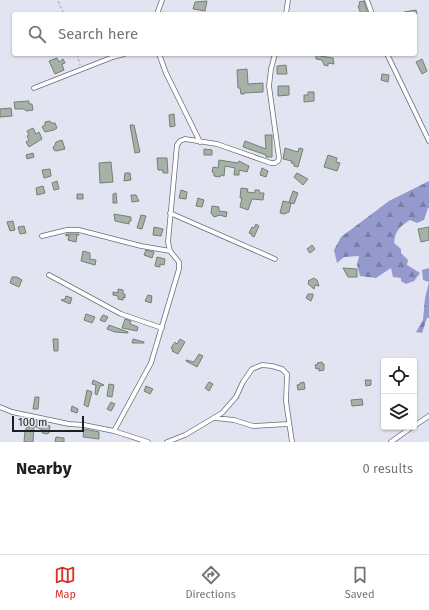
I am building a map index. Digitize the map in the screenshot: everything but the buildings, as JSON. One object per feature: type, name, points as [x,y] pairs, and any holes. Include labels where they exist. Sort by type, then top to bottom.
[{"type":"street","points":[[158,12],[162,0]]},
{"type":"street","points":[[286,12],[288,0]]},
{"type":"street","points":[[367,0],[371,12]]},
{"type":"street","points":[[34,88],[118,56]]},
{"type":"street","points":[[160,56],[166,73],[200,142]]},
{"type":"street","points":[[114,431],[151,363],[179,269],[179,262],[170,251],[168,242],[177,145],[180,141],[185,139],[217,144],[271,163],[278,161],[279,158],[270,86],[271,69],[274,56]]},
{"type":"street","points":[[388,56],[429,140]]},
{"type":"street","points":[[170,213],[276,259]]},
{"type":"street","points":[[42,236],[67,230],[79,230],[141,246],[170,251]]},
{"type":"street","points":[[49,275],[121,314],[162,328]]},
{"type":"street","points":[[167,442],[185,435],[222,413],[236,397],[243,382],[252,369],[262,365],[282,369],[287,374],[286,401],[288,424],[292,442]]},
{"type":"street","points":[[0,407],[12,412],[69,424],[84,425],[114,431],[148,442]]},
{"type":"street","points":[[417,424],[429,416]]},
{"type":"street","points":[[215,418],[234,420],[253,426],[288,424]]},
{"type":"street","points":[[391,442],[408,430]]},
{"type":"path","points":[[58,2],[63,12]]},
{"type":"path","points":[[78,56],[82,69]]},
{"type":"green space","points":[[429,181],[429,208],[424,220],[417,223],[410,220],[406,222],[399,229],[394,243],[401,249],[401,253],[408,260],[407,265],[420,273],[414,281],[406,284],[401,281],[401,278],[393,277],[391,268],[376,278],[360,276],[357,265],[359,256],[344,257],[337,263],[334,250],[341,237],[389,201]]},
{"type":"green space","points":[[429,268],[429,282],[423,280],[422,270]]},
{"type":"green space","points":[[429,282],[429,318],[427,318],[422,333],[416,332],[423,320],[425,298]]}]
